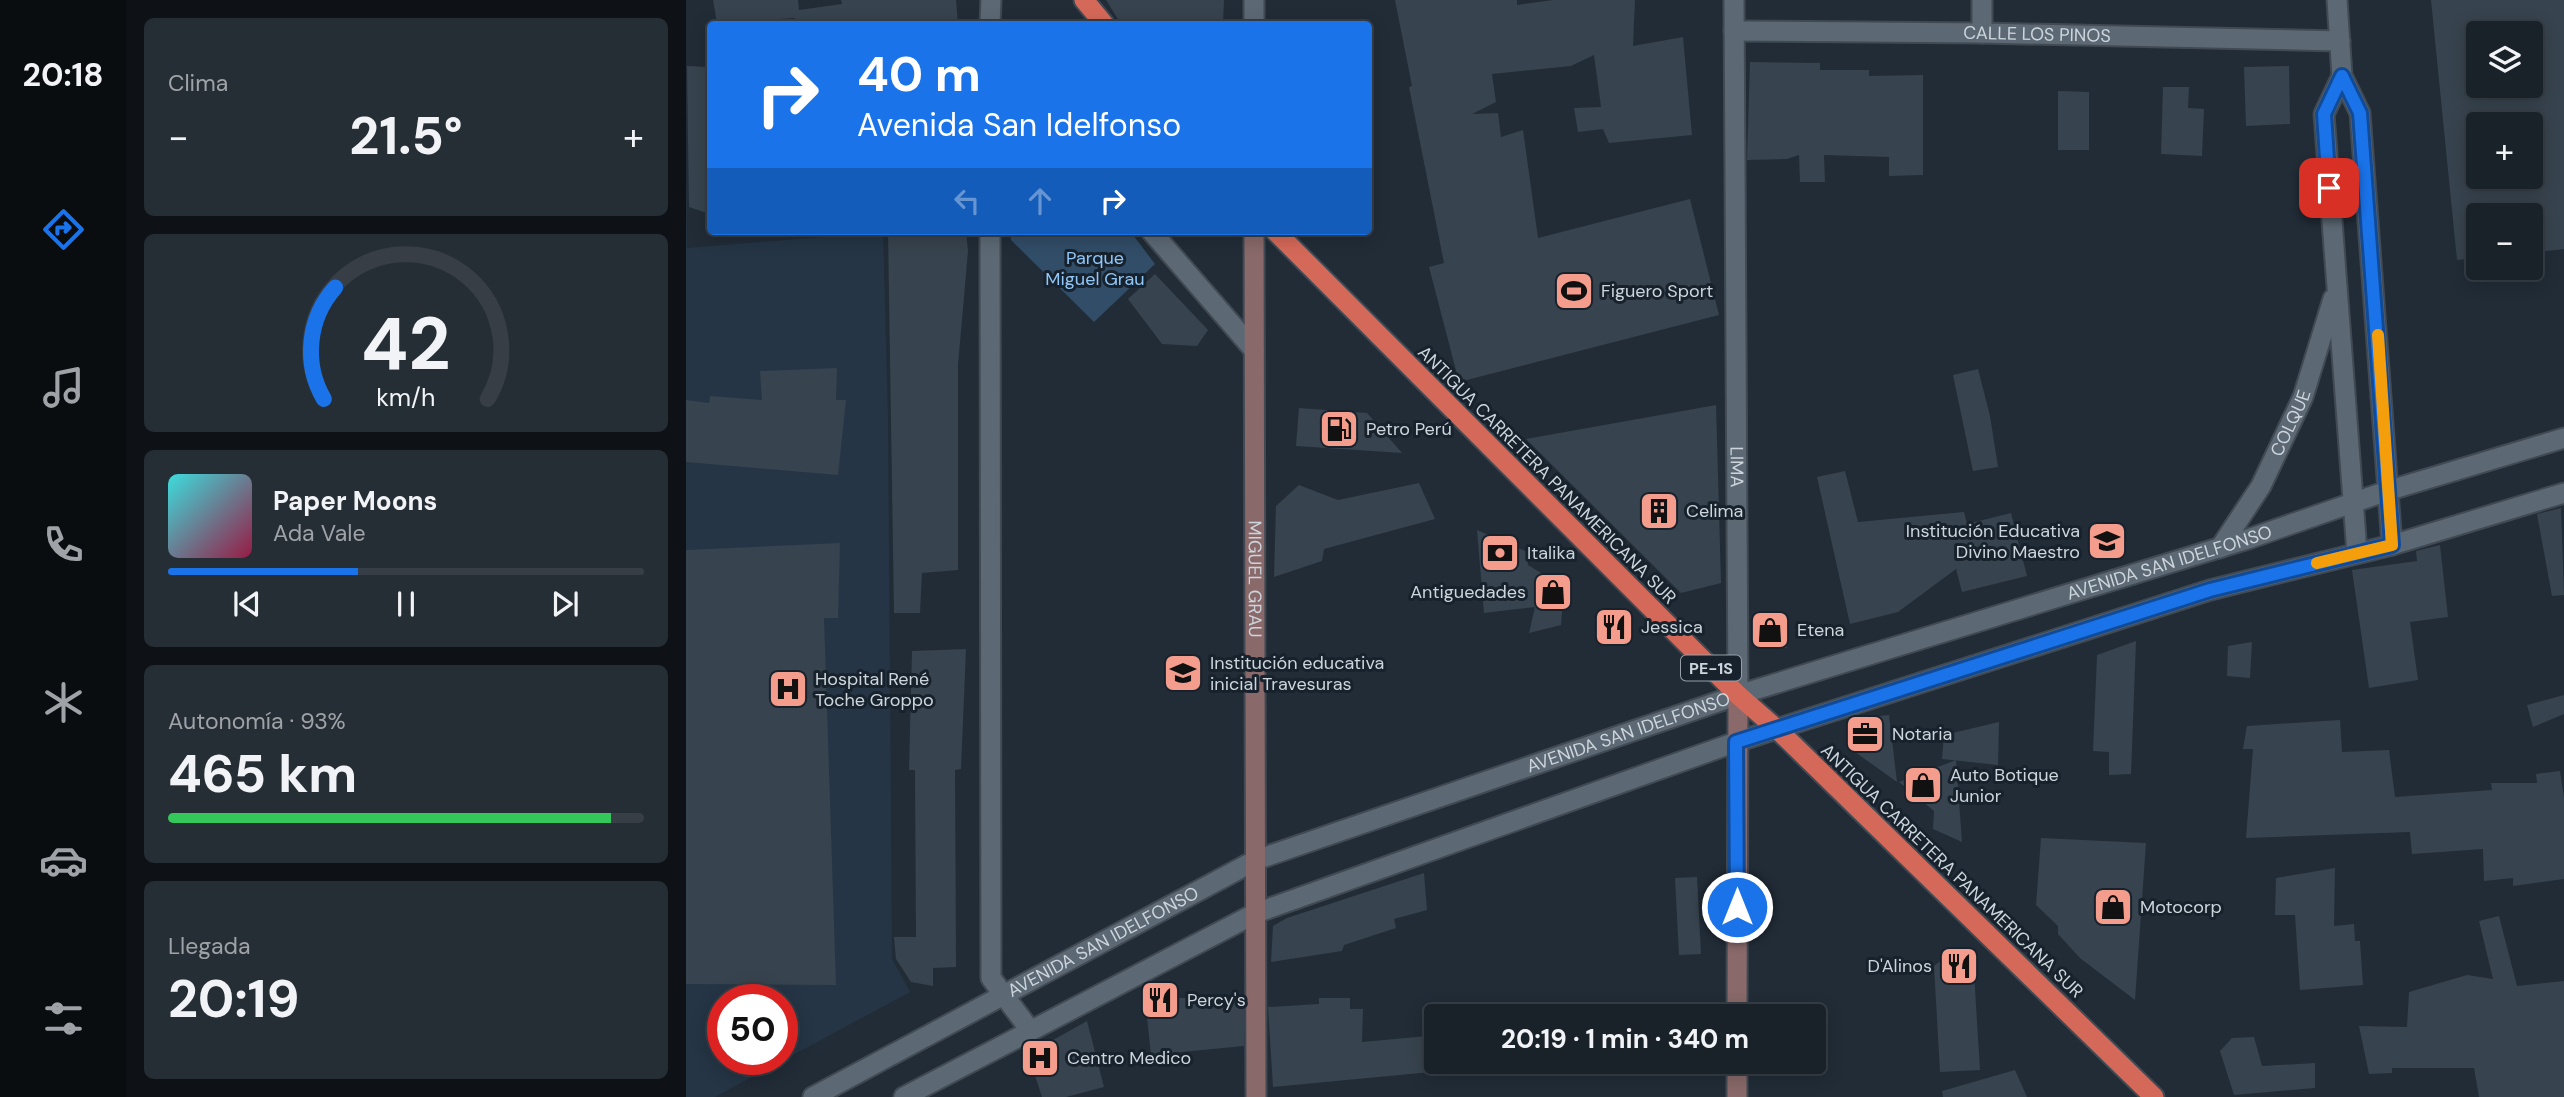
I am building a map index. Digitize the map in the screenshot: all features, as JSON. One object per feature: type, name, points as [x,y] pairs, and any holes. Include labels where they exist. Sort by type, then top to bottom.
[{"type":"highway","points":[[1084,0],[1102,21]]},
{"type":"highway","name":"ANTIGUA CARRETERA PANAMERICANA SUR","points":[[1279,235],[1738,695],[1778,730],[2154,1097]]},
{"type":"main road","name":"MIGUEL GRAU","points":[[1254,235],[1257,475],[1256,1097]]},
{"type":"main road","name":"LIMA","points":[[1737,1004],[1738,695]]},
{"type":"main road","points":[[1737,1074],[1737,1097]]},
{"type":"street","points":[[990,21],[991,0]]},
{"type":"street","points":[[1254,0],[1254,21]]},
{"type":"street","name":"LIMA","points":[[1734,0],[1738,695]]},
{"type":"street","points":[[1982,0],[1982,33]]},
{"type":"street","name":"COLQUE","points":[[2337,0],[2342,76],[2360,113],[2392,545]]},
{"type":"street","name":"CALLE LOS PINOS","points":[[1734,31],[2340,41]]},
{"type":"street","name":"COLQUE","points":[[2342,76],[2324,114],[2357,553]]},
{"type":"street","points":[[990,235],[991,978],[1030,1030]]},
{"type":"street","points":[[1154,235],[1254,350]]},
{"type":"street","name":"COLQUE","points":[[2220,548],[2261,486],[2304,397],[2336,288]]},
{"type":"street","name":"AVENIDA SAN IDELFONSO","points":[[813,1097],[1005,997],[1256,860],[1738,695],[2220,548],[2387,491],[2564,438]]},
{"type":"street","points":[[904,1097],[1256,913],[1736,742],[2210,590],[2392,545],[2564,493]]},
{"type":"shaded area","name":"Hospital René Toche Groppo","points":[[686,175],[687,248],[846,235],[883,235],[888,418],[892,959],[910,992],[798,1052],[798,984],[707,984],[707,1075],[756,1075],[715,1097],[686,1097]]},
{"type":"green space","name":"Parque Miguel Grau","points":[[1010,235],[1133,235],[1155,264],[1094,322],[1011,240]]},
{"type":"building","points":[[713,0],[798,0],[799,10],[842,4],[841,0],[956,0],[958,21],[795,21],[795,18],[717,21]]},
{"type":"building","points":[[1106,0],[1224,0],[1223,21],[1119,21]]},
{"type":"building","points":[[1395,0],[1517,0],[1517,5],[1553,0],[1635,0],[1633,46],[1683,37],[1692,135],[1609,143],[1603,129],[1578,132],[1574,108],[1601,107],[1594,55],[1571,66],[1492,74],[1496,102],[1472,114],[1498,113],[1501,137],[1523,130],[1538,238],[1690,199],[1719,315],[1459,382],[1429,267],[1444,263],[1409,87],[1412,86]]},
{"type":"building","points":[[2431,0],[2564,0],[2564,249],[2543,251],[2543,203],[2466,203],[2466,259],[2457,260]]},
{"type":"building","points":[[1750,62],[1820,63],[1820,70],[1869,70],[1869,76],[1923,75],[1923,175],[1889,176],[1889,157],[1824,155],[1825,182],[1800,182],[1799,155],[1787,159],[1747,160]]},
{"type":"building","points":[[687,66],[707,67],[707,213],[689,207]]},
{"type":"building","points":[[2289,66],[2290,124],[2246,126],[2244,67]]},
{"type":"building","points":[[2163,87],[2189,87],[2188,108],[2204,109],[2202,156],[2161,154]]},
{"type":"building","points":[[2058,91],[2089,92],[2089,150],[2058,150]]},
{"type":"building","points":[[888,235],[966,235],[968,251],[958,365],[958,570],[922,573],[920,613],[894,613]]},
{"type":"building","points":[[1155,274],[1208,330],[1197,346],[1162,344],[1128,299]]},
{"type":"building","points":[[837,368],[836,400],[846,400],[838,475],[686,462],[686,400],[709,403],[710,396],[762,400],[760,371]]},
{"type":"building","points":[[1978,369],[1990,416],[1998,467],[1973,471],[1953,375]]},
{"type":"building","name":"Celima","points":[[1716,405],[1721,583],[1681,593],[1526,439]]},
{"type":"building","name":"Petro Perú","points":[[1299,408],[1367,413],[1402,453],[1296,446]]},
{"type":"building","points":[[1845,471],[1858,522],[1964,512],[1967,524],[2011,513],[2027,576],[1962,592],[1956,569],[1898,612],[1850,624],[1817,477]]},
{"type":"building","points":[[1419,483],[1435,519],[1324,549],[1322,561],[1274,577],[1276,506],[1299,485],[1338,500]]},
{"type":"building","points":[[2561,508],[2564,595],[2552,596],[2537,514]]},
{"type":"building","points":[[1477,530],[1527,552],[1528,565],[1564,587],[1561,625],[1529,633],[1535,607],[1484,613]]},
{"type":"building","points":[[840,543],[838,618],[824,618],[836,985],[686,984],[686,550]]},
{"type":"building","points":[[2440,545],[2448,617],[2410,622],[2418,680],[2369,688],[2352,570],[2417,561],[2416,551]]},
{"type":"building","name":"Etena","points":[[1785,619],[1787,648],[1767,649],[1756,638],[1754,622]]},
{"type":"building","points":[[2136,641],[2131,774],[2109,775],[2109,752],[2093,751],[2097,655]]},
{"type":"building","points":[[2252,642],[2250,678],[2227,676],[2228,646]]},
{"type":"building","points":[[966,649],[961,769],[955,770],[956,967],[933,968],[933,986],[911,982],[896,959],[894,937],[916,937],[915,770],[909,770],[912,651]]},
{"type":"building","points":[[2564,695],[2564,714],[2533,727],[2527,705]]},
{"type":"building","points":[[1889,715],[1897,782],[1855,752],[1851,719]]},
{"type":"building","points":[[2340,720],[2342,752],[2389,750],[2395,797],[2492,790],[2491,783],[2537,783],[2536,774],[2560,771],[2564,798],[2564,879],[2513,886],[2513,878],[2484,881],[2483,849],[2412,854],[2410,832],[2246,838],[2253,749],[2243,749],[2247,726]]},
{"type":"building","points":[[1999,722],[1998,765],[1942,759],[1944,735]]},
{"type":"building","points":[[1956,760],[1962,842],[1933,829],[1934,811],[1899,782]]},
{"type":"building","name":"Motocorp","points":[[2041,838],[2146,843],[2135,1000],[2080,958],[2058,934],[2058,926],[2036,905]]},
{"type":"building","points":[[2335,868],[2334,926],[2354,924],[2355,941],[2360,941],[2363,985],[2300,990],[2295,915],[2275,915],[2276,878]]},
{"type":"building","points":[[1424,873],[1427,910],[1394,919],[1396,928],[1344,945],[1342,951],[1271,962],[1273,926],[1287,918]]},
{"type":"building","points":[[1697,877],[1701,954],[1679,955],[1675,878]]},
{"type":"building","points":[[2499,916],[2517,986],[2564,981],[2564,1097],[2479,1097],[2474,1068],[2392,1068],[2392,1073],[2369,1074],[2359,1026],[2407,1027],[2409,992],[2467,975],[2493,979],[2479,921]]},
{"type":"building","points":[[1951,953],[1974,973],[1980,1070],[1940,1072],[1934,966]]},
{"type":"building","points":[[1145,998],[1240,998],[1241,1008],[1244,1008],[1244,1046],[1151,1055]]},
{"type":"building","points":[[1319,998],[1350,998],[1350,1009],[1363,1009],[1362,1042],[1424,1036],[1424,1073],[1273,1087],[1268,1007],[1319,1004]]},
{"type":"building","points":[[1087,1021],[1104,1087],[1066,1097],[1042,1097],[1028,1054]]},
{"type":"building","points":[[2254,1037],[2262,1066],[2315,1063],[2315,1088],[2234,1095],[2220,1051],[2232,1038]]},
{"type":"building","points":[[2015,1070],[2027,1097],[1943,1097],[1942,1091]]},
{"type":"slow traffic","points":[[2317,563],[2392,545],[2378,335]]},
{"type":"place","name":"Figuero Sport","points":[[1574,291]]},
{"type":"place","name":"Petro Perú","points":[[1339,429]]},
{"type":"place","name":"Celima","points":[[1659,511]]},
{"type":"place","name":"Institución Educativa Divino Maestro","points":[[2107,541]]},
{"type":"place","name":"Italika","points":[[1500,553]]},
{"type":"place","name":"Antiguedades","points":[[1553,592]]},
{"type":"place","name":"Jessica","points":[[1614,627]]},
{"type":"place","name":"Etena","points":[[1770,630]]},
{"type":"place","name":"Institución educativa inicial Travesuras","points":[[1183,673]]},
{"type":"place","name":"Hospital René Toche Groppo","points":[[788,689]]},
{"type":"place","name":"Notaria","points":[[1865,734]]},
{"type":"place","name":"Auto Botique Junior","points":[[1923,785]]},
{"type":"place","name":"Motocorp","points":[[2113,907]]},
{"type":"place","name":"D'Alinos","points":[[1959,966]]},
{"type":"place","name":"Percy's","points":[[1160,1000]]},
{"type":"place","name":"Centro Medico","points":[[1040,1058]]},
{"type":"route","points":[[1737,907],[1736,742],[2210,590],[2392,545],[2360,113],[2342,76],[2324,114],[2329,188]]}]
